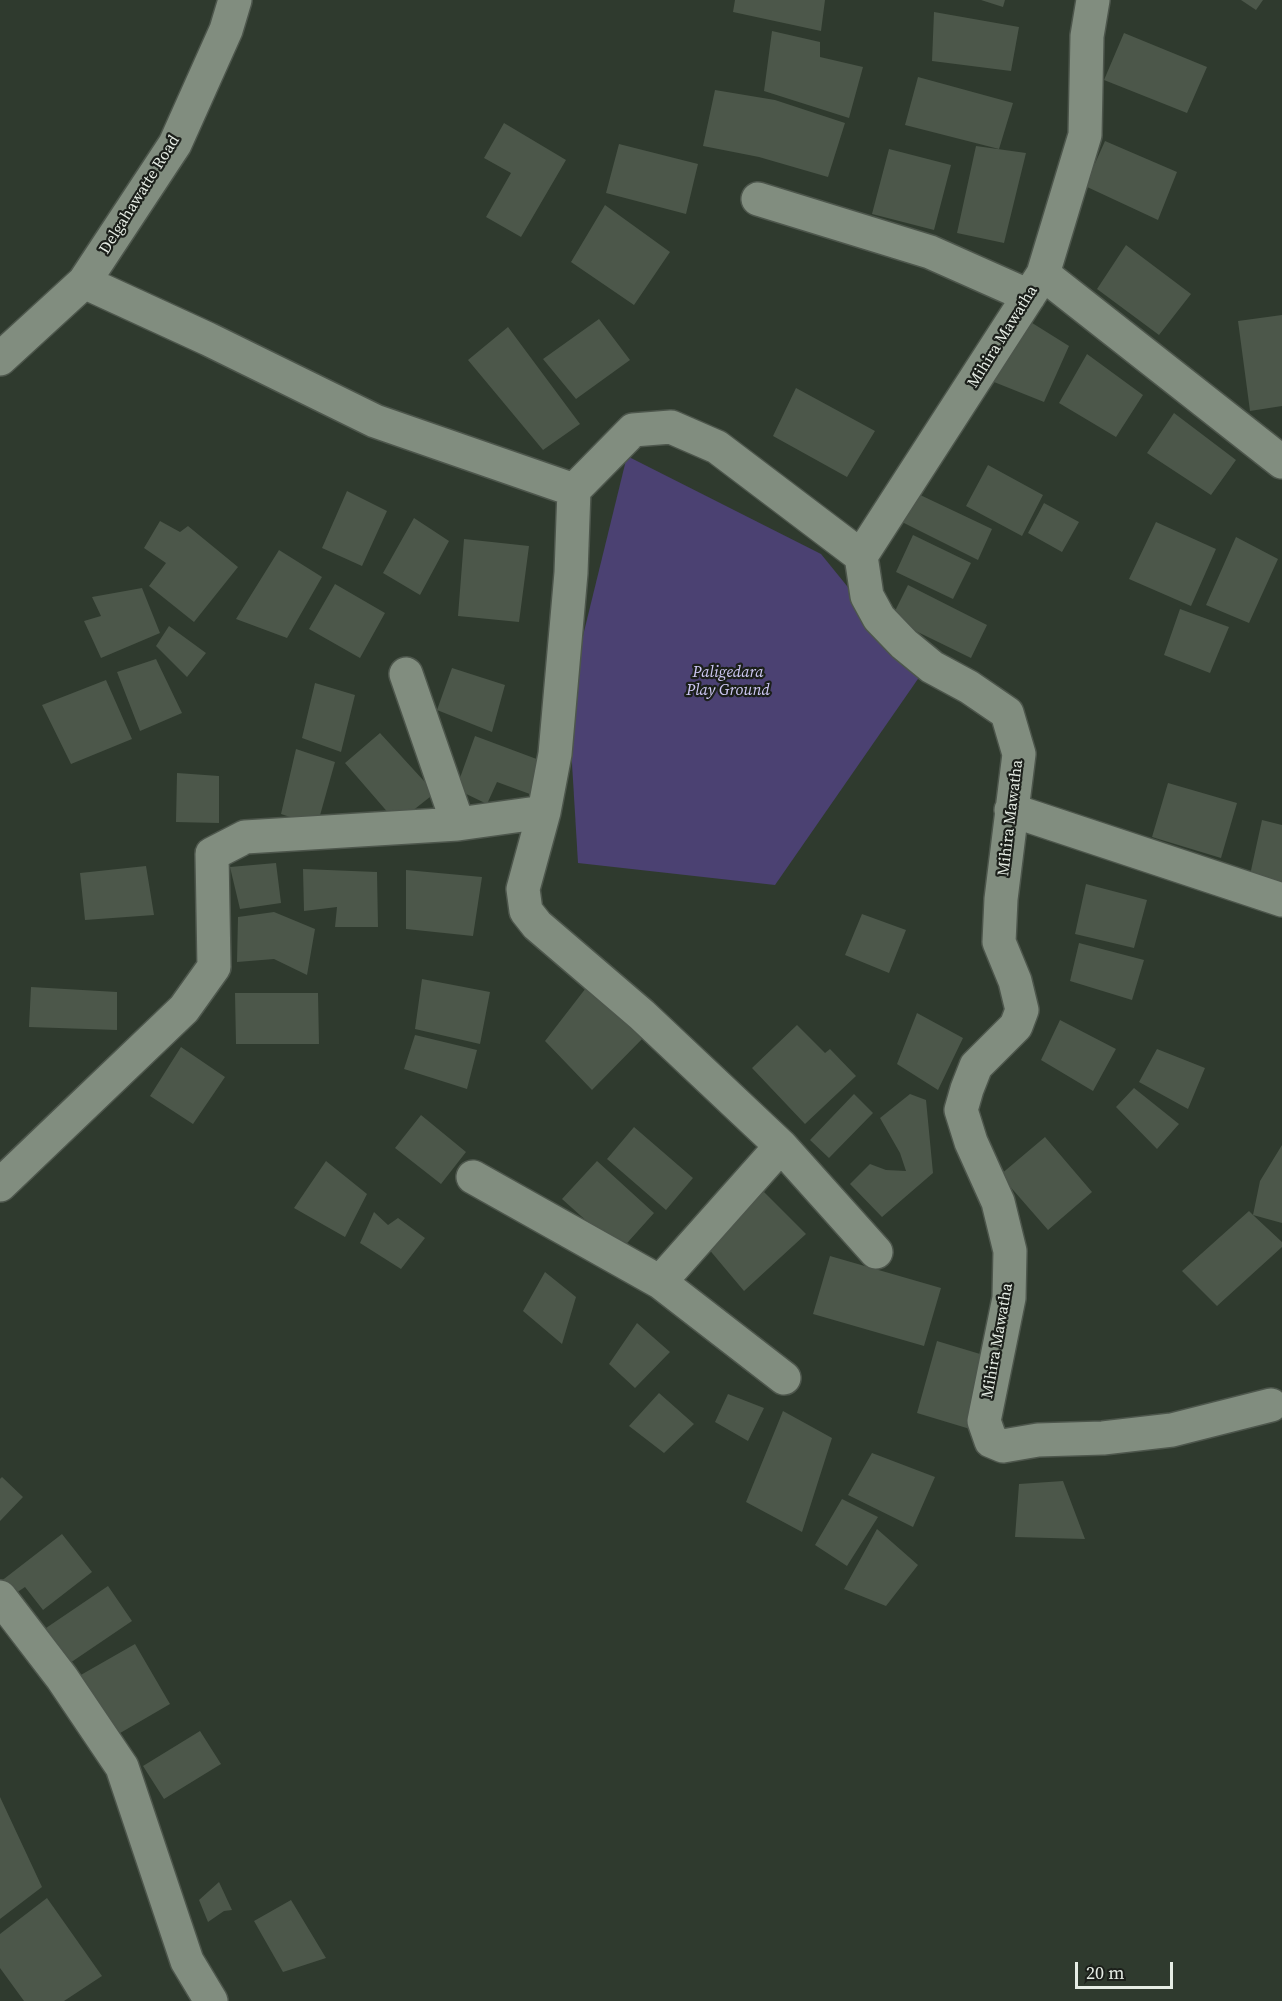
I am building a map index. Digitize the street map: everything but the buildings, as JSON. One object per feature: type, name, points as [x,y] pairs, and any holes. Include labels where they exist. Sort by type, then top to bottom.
[{"type":"street","name":"Delgahawatte Road","points":[[0,359],[84,282],[175,144],[226,30],[235,0]]},
{"type":"street","name":"Mihira Mawatha","points":[[1093,0],[1087,36],[1085,135],[1036,285],[861,556],[867,596],[879,618],[904,644],[932,667],[969,687],[1007,713],[1019,754],[1001,899],[999,942],[1015,981],[1022,1010],[1016,1026],[976,1066],[966,1089],[961,1110],[971,1142],[998,1202],[1010,1251],[1009,1298],[984,1421],[991,1442],[1003,1446],[1038,1440],[1103,1438],[1172,1430],[1271,1405]]},
{"type":"street","points":[[758,199],[1036,285],[1282,462]]},
{"type":"street","points":[[84,282],[375,421],[574,490]]},
{"type":"street","points":[[861,556],[717,447],[671,427],[633,430],[574,490],[571,573],[555,754],[523,889],[526,911],[537,925],[642,1014],[781,1146],[876,1252]]},
{"type":"street","points":[[406,674],[458,824]]},
{"type":"street","points":[[1011,810],[1282,900]]},
{"type":"street","points":[[0,1185],[183,1009],[214,967],[212,854],[245,837],[458,824],[543,812]]},
{"type":"street","points":[[660,1282],[781,1146]]},
{"type":"street","points":[[473,1177],[660,1282],[784,1378]]},
{"type":"street","points":[[0,1597],[62,1677],[122,1767],[187,1960],[211,2001]]},
{"type":"green space","name":"Paligedara Play Ground","points":[[627,456],[821,554],[920,676],[775,885],[578,863],[568,697]]}]
